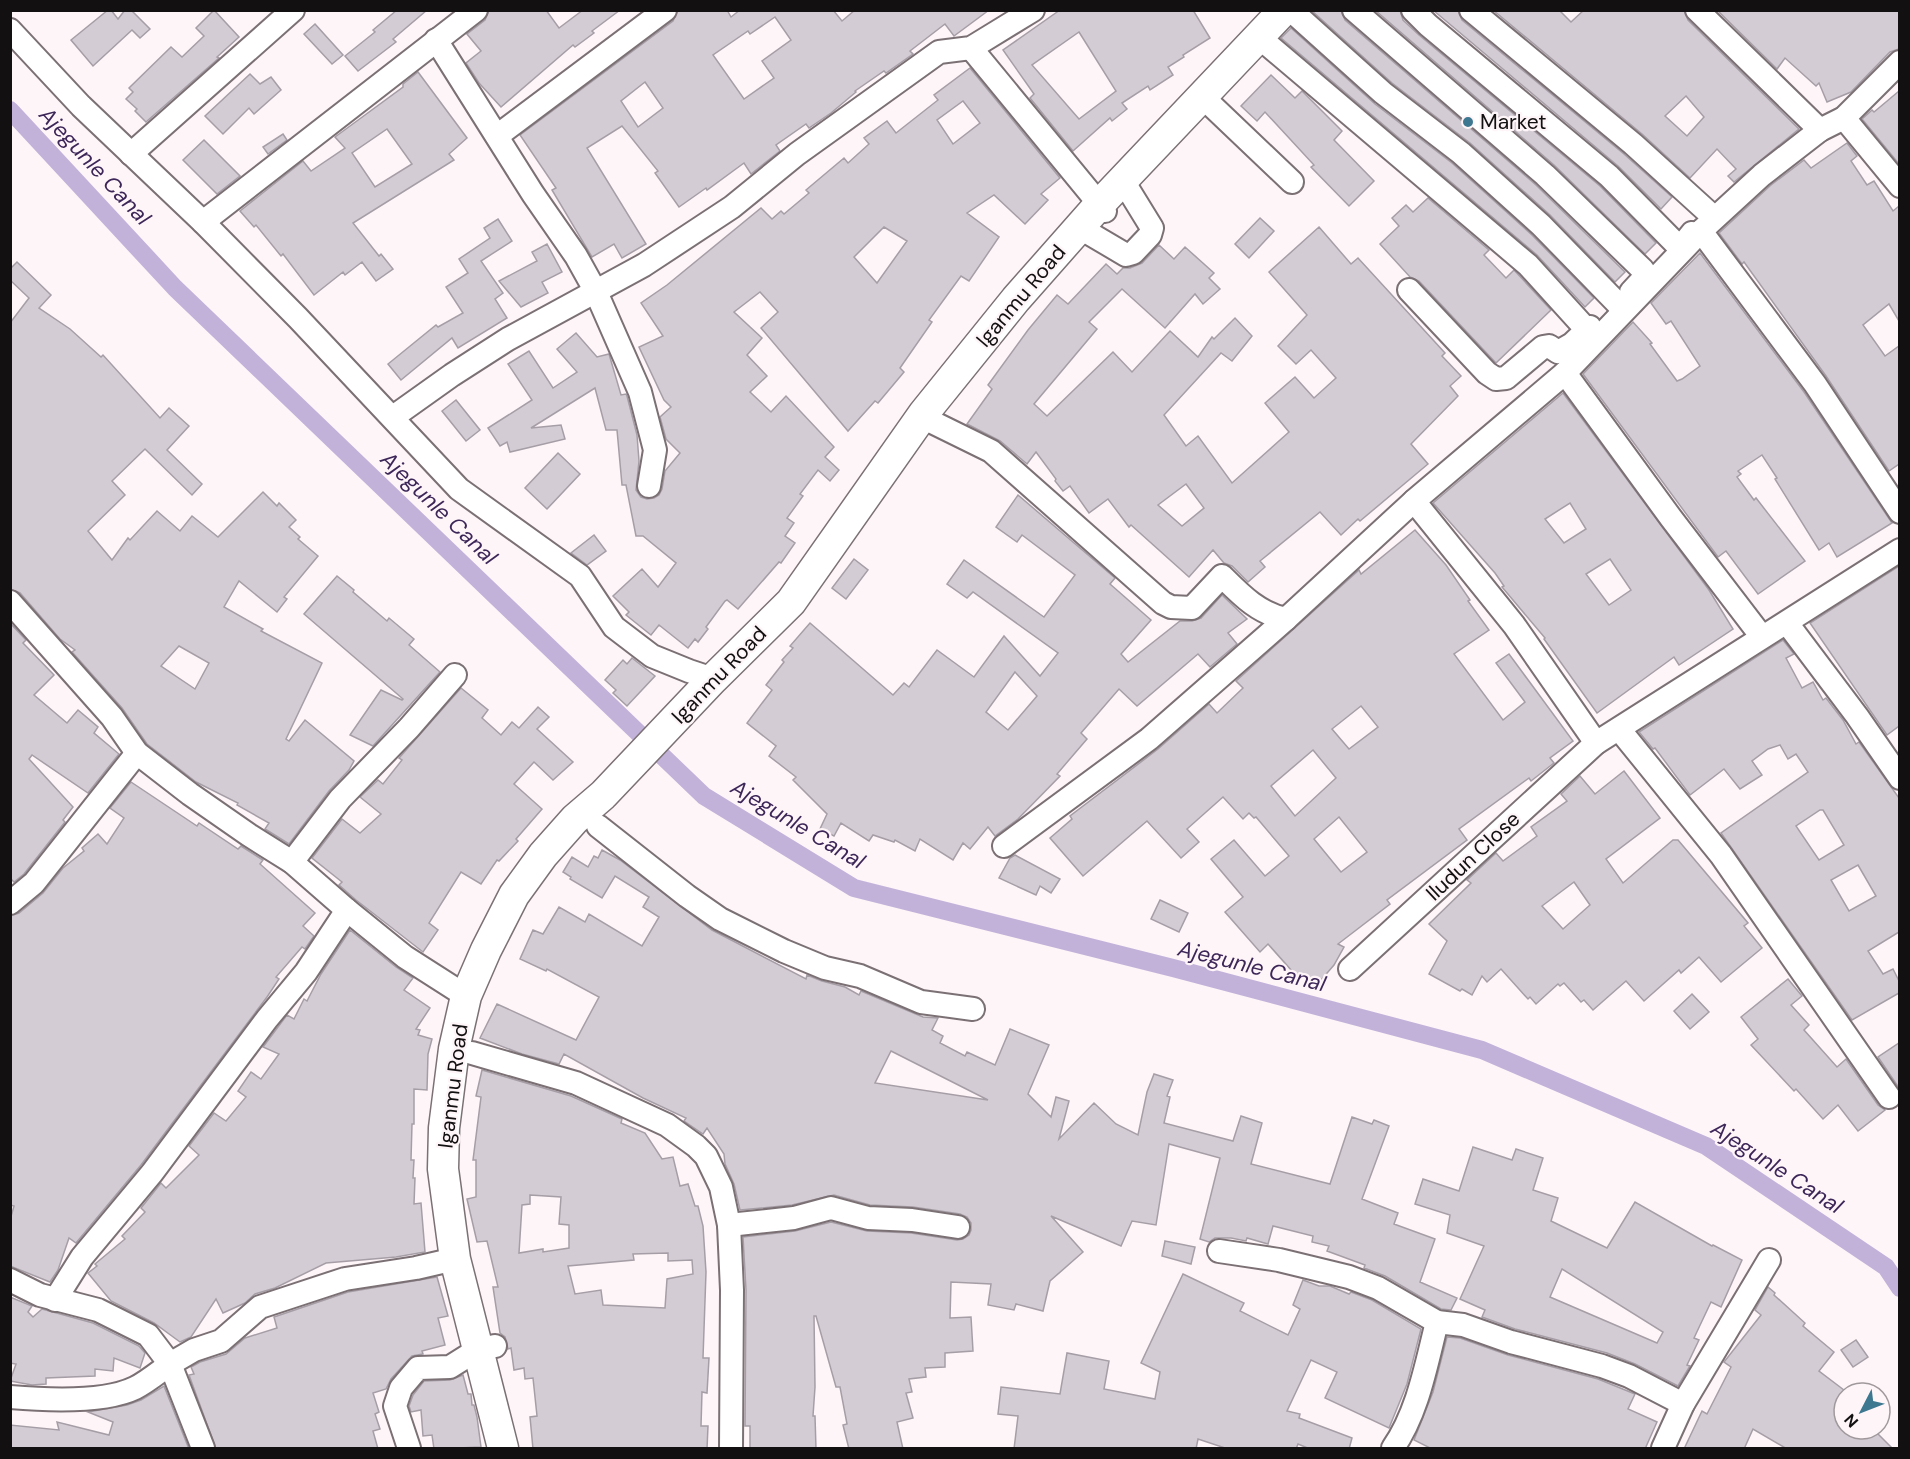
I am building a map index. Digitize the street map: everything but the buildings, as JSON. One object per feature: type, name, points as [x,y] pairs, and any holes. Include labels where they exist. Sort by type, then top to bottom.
[{"type":"main road","name":"Iganmu Road","points":[[1097,216],[1128,189],[1268,44],[1292,11]]},
{"type":"main road","name":"Iganmu Road","points":[[503,1449],[473,1256],[462,1168],[462,1130],[472,1053],[484,1001],[503,957],[530,905],[557,867],[693,709],[713,679],[791,602],[1016,299],[1292,11]]},
{"type":"main road","name":"Iganmu Road","points":[[693,709],[723,691],[796,611],[927,417]]},
{"type":"main road","name":"Iganmu Road","points":[[522,1449],[455,1259],[443,1169],[444,1128],[454,1049],[466,996],[514,895],[543,855],[567,828],[605,810]]},
{"type":"street","points":[[131,154],[292,10]]},
{"type":"street","points":[[203,222],[476,10]]},
{"type":"street","points":[[497,136],[665,10]]},
{"type":"street","points":[[393,417],[508,339],[644,266],[732,207],[797,154],[939,52],[971,48],[1034,10]]},
{"type":"street","points":[[1354,10],[1545,175],[1643,270],[1644,278],[1641,284],[1572,344],[1558,352],[1549,346],[1543,347],[1506,378],[1496,379],[1487,373],[1409,290]]},
{"type":"street","points":[[1413,10],[1609,176],[1680,248],[1705,222],[1818,129],[1844,118],[1899,62]]},
{"type":"street","points":[[1471,10],[1633,144],[1705,222],[1899,512]]},
{"type":"street","points":[[1698,10],[1818,129]]},
{"type":"street","points":[[1292,11],[1383,93],[1461,153],[1541,225],[1618,304]]},
{"type":"street","points":[[13,33],[81,106],[203,222],[393,417],[459,489],[580,576],[614,627],[652,656],[713,679]]},
{"type":"street","points":[[436,40],[533,194],[576,256],[596,292],[640,392],[655,450],[649,486]]},
{"type":"street","points":[[1268,44],[1528,266],[1587,330]]},
{"type":"street","points":[[971,48],[1126,255],[1132,253],[1150,235],[1152,228],[1128,189]]},
{"type":"street","points":[[1209,103],[1292,182]]},
{"type":"street","points":[[1844,118],[1899,186]]},
{"type":"street","points":[[1004,846],[1149,740],[1286,619],[1414,501],[1565,373],[1705,222]]},
{"type":"street","points":[[1565,373],[1762,637]]},
{"type":"street","points":[[927,417],[992,451],[1163,603],[1171,607],[1192,608],[1222,576],[1252,605],[1286,619]]},
{"type":"street","points":[[1414,501],[1514,625],[1596,742]]},
{"type":"street","name":"Iludun Close","points":[[1350,969],[1596,742],[1899,550]]},
{"type":"street","points":[[10,602],[112,717],[137,753],[200,801],[292,862],[405,957],[466,996]]},
{"type":"street","points":[[1787,623],[1857,716],[1899,778]]},
{"type":"street","points":[[292,862],[340,799],[369,772],[455,675]]},
{"type":"street","points":[[1619,729],[1721,855],[1889,1097]]},
{"type":"street","points":[[10,903],[34,883],[137,753]]},
{"type":"street","points":[[605,810],[687,896],[720,919],[784,951],[825,968],[860,976],[921,1002],[973,1009]]},
{"type":"street","points":[[55,1300],[82,1257],[152,1173],[267,1019],[306,972],[347,910]]},
{"type":"street","points":[[472,1053],[576,1083],[667,1125],[706,1156],[721,1187],[729,1226],[732,1290],[731,1449]]},
{"type":"street","points":[[729,1226],[794,1218],[831,1208],[868,1218],[912,1220],[958,1227]]},
{"type":"street","points":[[1219,1251],[1279,1260],[1349,1276],[1378,1288],[1437,1322],[1463,1325],[1511,1342],[1602,1366],[1629,1376],[1683,1404]]},
{"type":"street","points":[[10,1397],[46,1400],[110,1395],[135,1388],[194,1350],[221,1341],[260,1307],[345,1279],[416,1268],[455,1259]]},
{"type":"street","points":[[1664,1449],[1683,1404],[1769,1260]]},
{"type":"street","points":[[10,1280],[40,1295],[98,1310],[148,1335],[170,1364],[203,1449]]},
{"type":"street","points":[[1393,1449],[1400,1438],[1419,1392],[1437,1322]]},
{"type":"street","points":[[409,1449],[395,1406],[401,1388],[418,1368],[450,1367],[486,1348]]},
{"type":"waterway","name":"Ajegunle Canal","points":[[10,110],[175,288],[704,796],[854,888],[1173,968],[1482,1050],[1706,1146],[1886,1267],[1900,1288]]},
{"type":"place","name":"Market","points":[[1468,122]]}]
